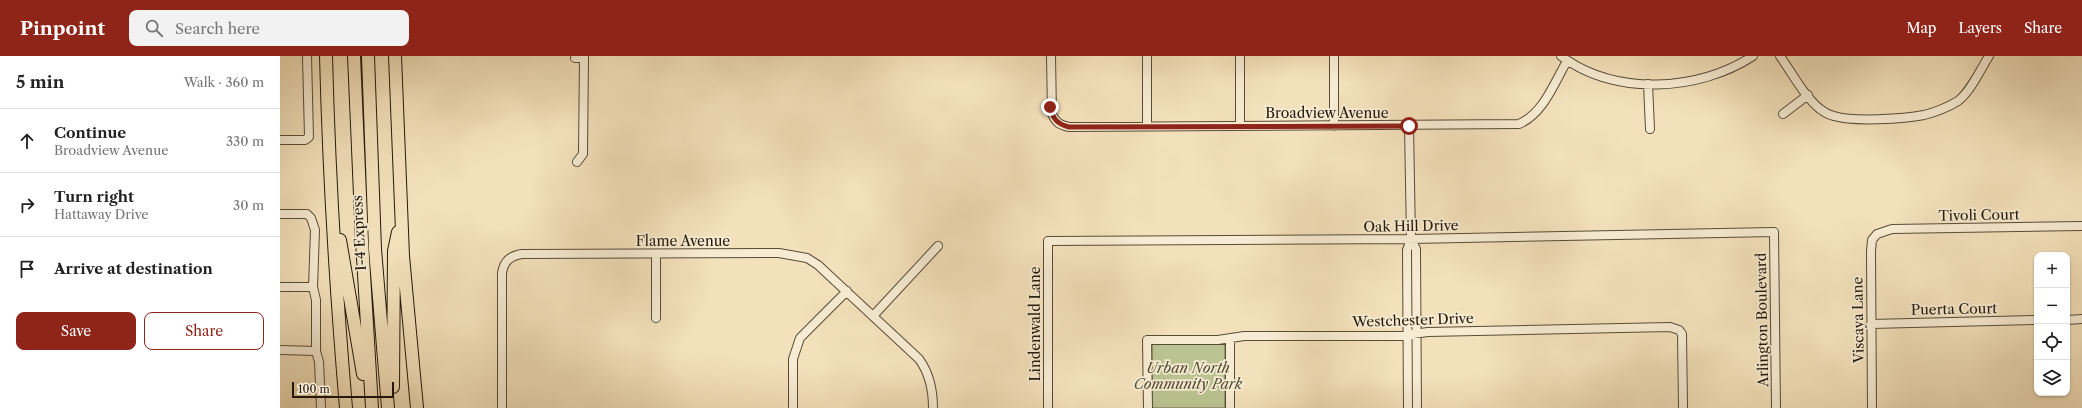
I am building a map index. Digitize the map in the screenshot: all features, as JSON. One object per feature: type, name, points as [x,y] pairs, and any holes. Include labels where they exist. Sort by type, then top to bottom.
[{"type":"highway","points":[[326,56],[330,186],[346,408]]},
{"type":"highway","name":"I-4 Express","points":[[354,56],[371,408]]},
{"type":"highway","name":"I-4 Express","points":[[368,56],[375,249],[388,408]]},
{"type":"highway","points":[[395,56],[401,213],[417,408]]},
{"type":"highway","points":[[330,186],[371,408]]},
{"type":"highway","points":[[393,408],[394,251],[401,213]]},
{"type":"street","points":[[280,140],[305,140],[309,137],[307,56]]},
{"type":"street","name":"Broadview Avenue","points":[[1051,56],[1050,107],[1056,121],[1061,125],[1069,127],[1409,126],[1519,124],[1528,120],[1538,111],[1564,58]]},
{"type":"street","points":[[1147,56],[1147,126]]},
{"type":"street","points":[[1240,56],[1240,126]]},
{"type":"street","points":[[1334,56],[1334,126]]},
{"type":"street","points":[[1564,58],[1581,68],[1608,79],[1629,83],[1677,84],[1699,80],[1722,72],[1753,56]]},
{"type":"street","points":[[1780,56],[1820,109],[1832,116],[1855,118],[1925,115],[1946,108],[1959,100],[1968,89],[1989,56]]},
{"type":"street","points":[[575,58],[584,57],[583,154],[577,162]]},
{"type":"street","points":[[1648,84],[1650,129]]},
{"type":"street","points":[[1783,114],[1808,95]]},
{"type":"street","points":[[1409,126],[1411,239],[1407,250],[1418,408]]},
{"type":"street","points":[[280,214],[307,214],[311,218],[315,230],[313,287],[316,300],[316,351],[319,362],[320,408]]},
{"type":"street","name":"Tivoli Court","points":[[1876,234],[1892,229],[2082,226]]},
{"type":"street","name":"Oak Hill Drive","points":[[1048,241],[1411,239],[1774,232]]},
{"type":"street","name":"Arlington Boulevard","points":[[1774,232],[1776,408]]},
{"type":"street","name":"Viscaya Lane","points":[[1872,408],[1870,251],[1872,240],[1876,234]]},
{"type":"street","name":"Lindenwald Lane","points":[[1048,241],[1048,408]]},
{"type":"street","points":[[873,316],[938,246]]},
{"type":"street","name":"Flame Avenue","points":[[502,408],[502,273],[504,265],[508,259],[522,254],[779,253],[807,258],[818,265],[848,291],[919,359],[926,369],[931,382],[933,408]]},
{"type":"street","points":[[656,254],[656,318]]},
{"type":"street","points":[[280,287],[313,287]]},
{"type":"street","points":[[793,408],[793,359],[800,338],[848,291]]},
{"type":"street","points":[[2070,320],[2082,319]]},
{"type":"street","name":"Puerta Court","points":[[1871,324],[2034,320]]},
{"type":"street","name":"Westchester Drive","points":[[1148,408],[1147,340],[1218,340],[1244,336],[1398,336],[1413,334],[1670,328],[1679,330],[1682,337],[1683,408]]},
{"type":"street","points":[[1408,408],[1413,334]]},
{"type":"street","points":[[1230,338],[1230,408]]},
{"type":"street","points":[[280,350],[316,351]]},
{"type":"green space","name":"Urban North Community Park","points":[[1152,344],[1225,344],[1225,408],[1152,408]]},
{"type":"route","points":[[1050,107],[1056,121],[1061,125],[1069,127],[1409,126]]}]
